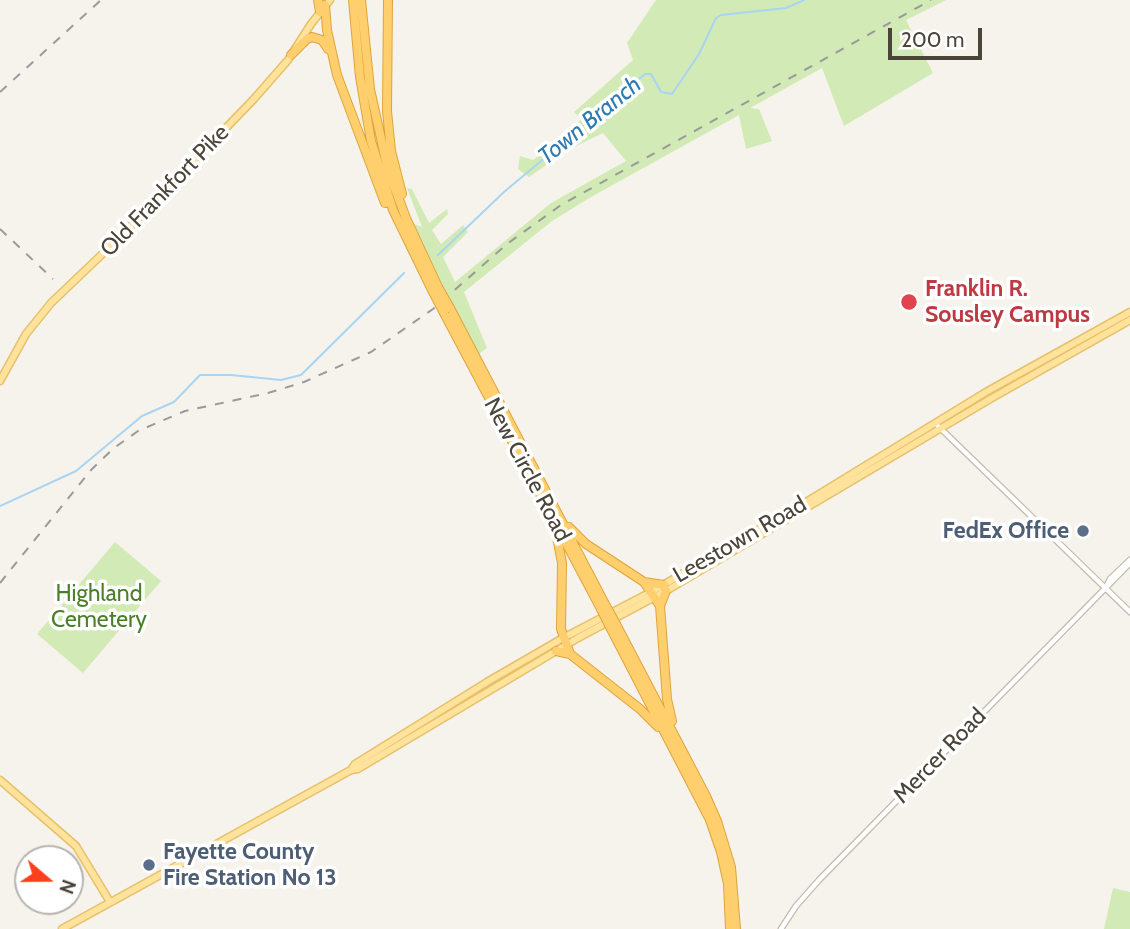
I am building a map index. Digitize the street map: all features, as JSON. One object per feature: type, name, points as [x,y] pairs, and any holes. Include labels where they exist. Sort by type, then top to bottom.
[{"type":"highway","name":"New Circle Road","points":[[353,0],[361,86],[369,130],[386,191],[402,232],[555,507],[603,608]]},
{"type":"highway","name":"New Circle Road","points":[[361,0],[370,89],[388,170],[435,289]]},
{"type":"highway","points":[[387,0],[391,151],[406,218]]},
{"type":"highway","points":[[325,3],[327,30],[337,75],[373,176],[393,220],[402,232]]},
{"type":"highway","points":[[291,55],[307,39],[314,37],[322,40],[332,54]]},
{"type":"highway","name":"New Circle Road","points":[[448,311],[552,519],[710,804],[721,832],[734,884],[736,929]]},
{"type":"highway","points":[[555,507],[586,544],[644,582],[665,588],[660,606],[667,708],[683,759]]},
{"type":"highway","points":[[552,519],[562,563],[560,644],[646,713],[683,759]]},
{"type":"highway","points":[[644,582],[660,606]]},
{"type":"highway","name":"New Circle Road","points":[[683,759],[721,852],[727,884],[730,929]]},
{"type":"main road","name":"Old Frankfort Pike","points":[[0,381],[26,334],[51,303],[154,203],[253,100],[291,55],[325,3]]},
{"type":"main road","name":"Leestown Road","points":[[938,426],[986,392],[1130,312]]},
{"type":"main road","name":"Leestown Road","points":[[62,929],[351,769],[358,769],[560,644],[653,595],[938,426],[1130,320]]},
{"type":"main road","points":[[0,780],[76,846],[110,902]]},
{"type":"street","points":[[938,426],[1130,612]]},
{"type":"street","name":"Mercer Road","points":[[781,929],[819,880],[1105,588],[1110,579],[1130,562]]},
{"type":"green space","points":[[656,0],[946,0],[906,20],[933,73],[844,126],[822,68],[750,108],[759,109],[772,141],[746,149],[739,115],[552,221],[464,292],[487,348],[479,354],[449,300],[414,224],[422,227],[407,188],[412,189],[429,223],[447,209],[448,214],[432,230],[441,244],[463,225],[468,232],[443,257],[455,282],[551,203],[626,161],[603,133],[570,149],[529,177],[518,169],[520,156],[533,160],[574,129],[581,119],[574,112],[633,60],[627,43]]},
{"type":"green space","name":"Highland Cemetery","points":[[115,542],[161,581],[83,673],[37,634]]},
{"type":"green space","points":[[1113,888],[1130,892],[1130,929],[1104,929]]},
{"type":"waterway","name":"Town Branch","points":[[438,255],[504,192],[645,74],[651,74],[661,92],[672,94],[699,54],[716,18],[721,15],[786,8],[804,0]]},
{"type":"waterway","name":"Town Branch","points":[[0,506],[76,471],[142,416],[174,402],[200,375],[281,380],[301,375],[404,273]]},
{"type":"railway","points":[[0,92],[101,0]]},
{"type":"railway","points":[[0,583],[91,470],[114,448],[138,431],[185,411],[268,393],[304,382],[371,352],[433,309],[507,244],[561,205],[931,0]]},
{"type":"railway","points":[[0,229],[53,279]]},
{"type":"place","name":"Franklin R. Sousley Campus","points":[[909,302]]},
{"type":"place","name":"FedEx Office","points":[[1083,531]]},
{"type":"place","name":"Fayette County Fire Station No 13","points":[[149,865]]}]
